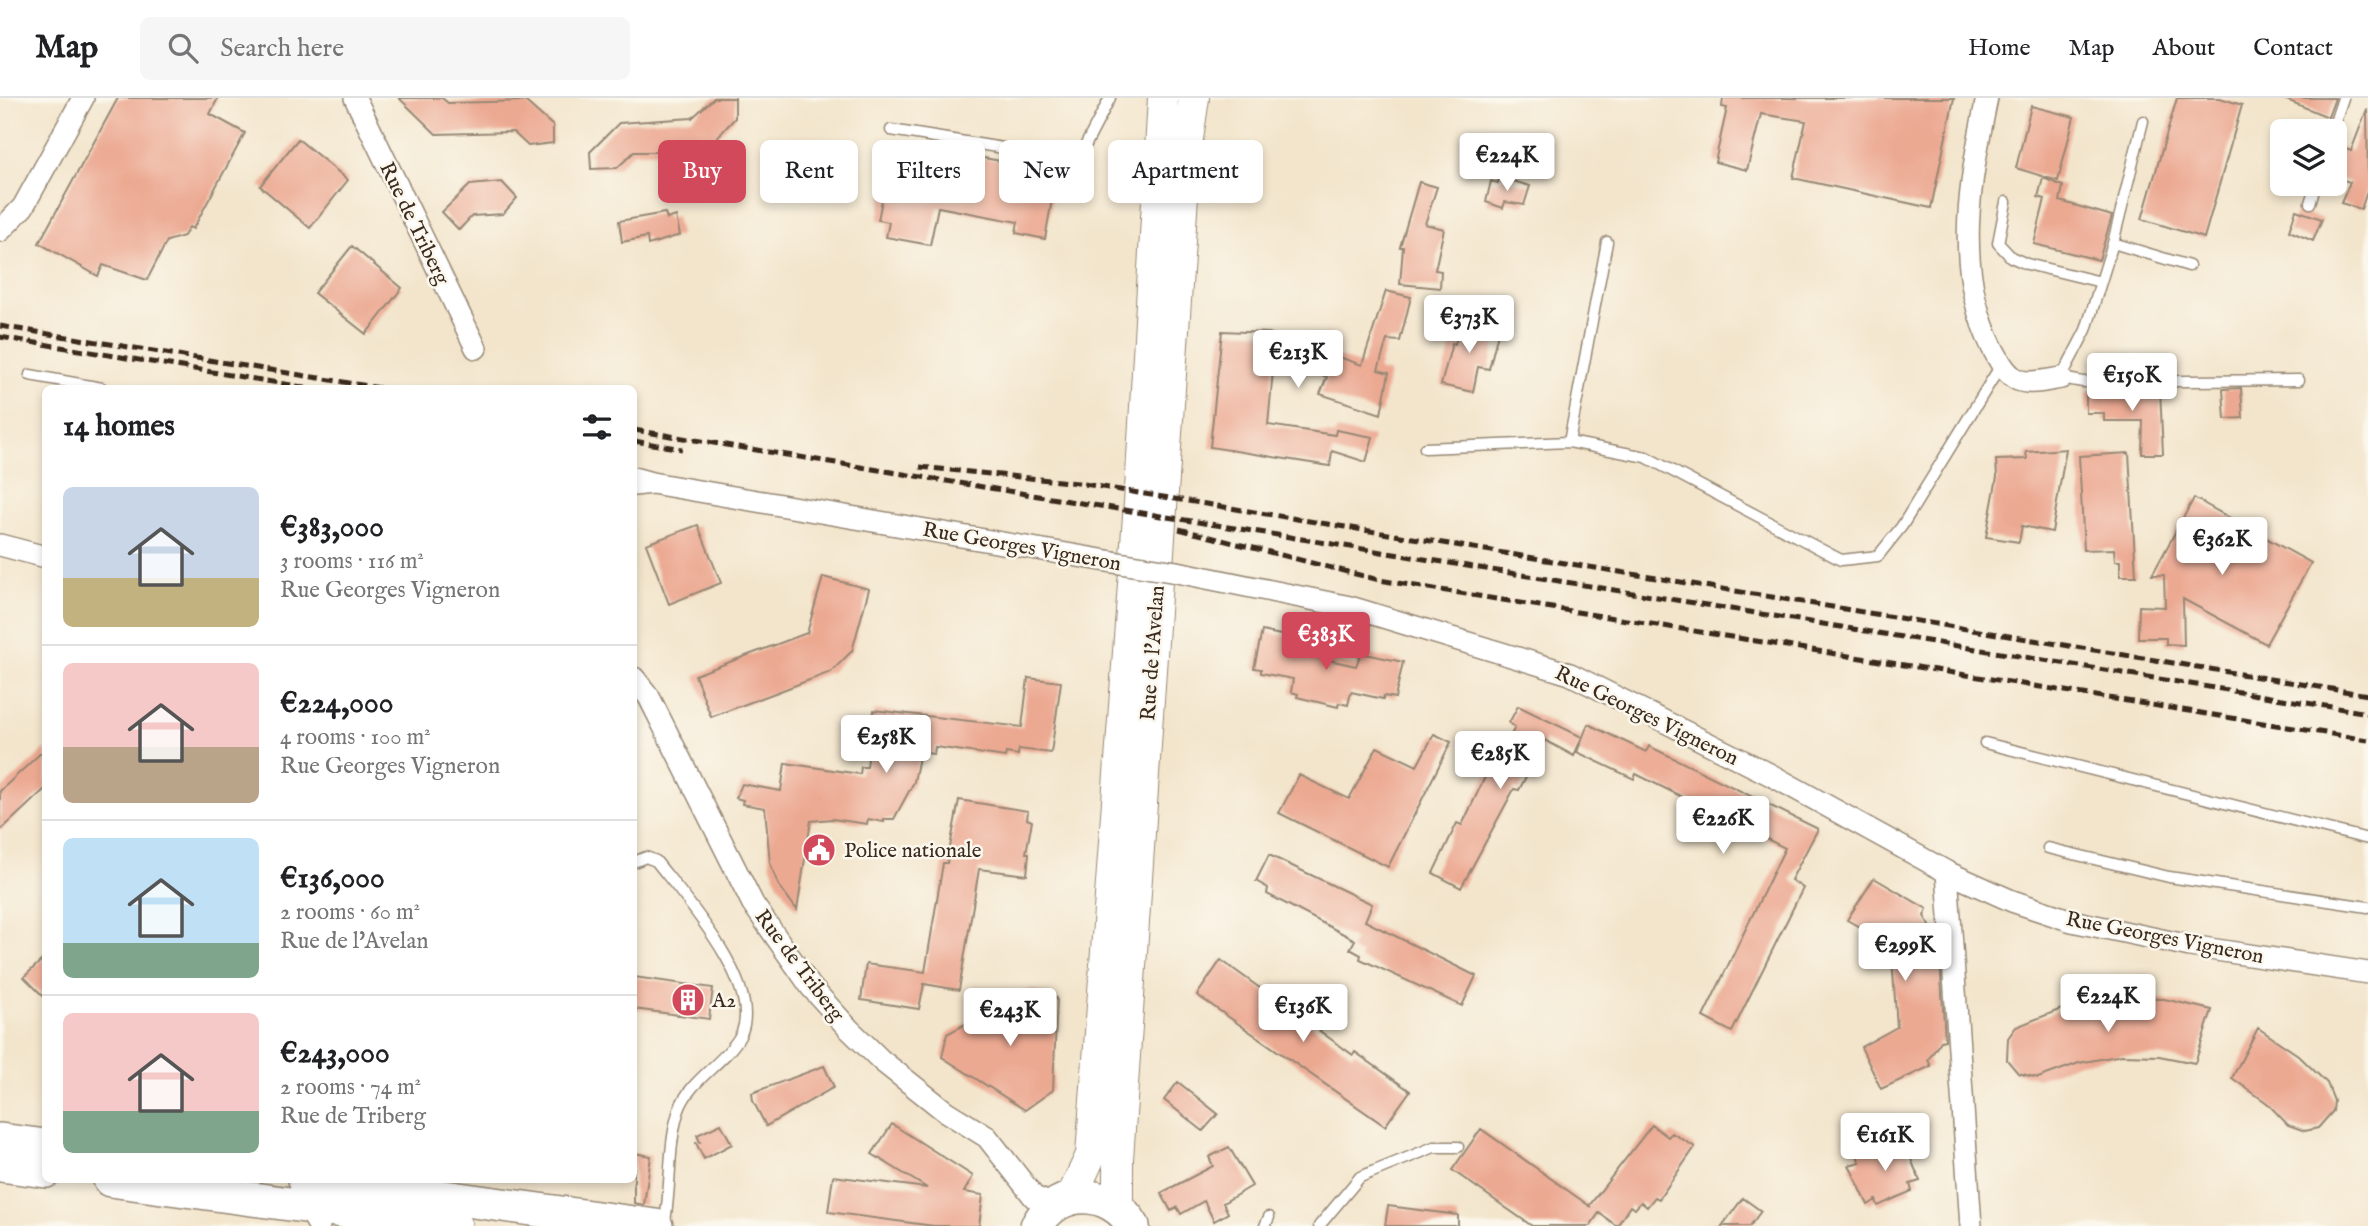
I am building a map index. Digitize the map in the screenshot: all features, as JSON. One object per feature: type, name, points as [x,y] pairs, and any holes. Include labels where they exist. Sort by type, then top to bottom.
[{"type":"main road","name":"Rue de l'Avelan","points":[[1049,1214],[1091,1155],[1141,475],[1163,98]]},
{"type":"main road","name":"Rue de l'Avelan","points":[[1126,1217],[1118,1159],[1183,193],[1194,98]]},
{"type":"main road","points":[[0,1140],[42,1145]]},
{"type":"main road","points":[[0,1164],[42,1170]]},
{"type":"main road","points":[[140,1183],[328,1202],[656,1226]]},
{"type":"main road","points":[[1049,1214],[1096,1197],[1126,1217]]},
{"type":"main road","points":[[328,1202],[455,1226]]},
{"type":"street","points":[[0,231],[23,207],[83,98]]},
{"type":"street","name":"Rue de Triberg","points":[[355,98],[476,348]]},
{"type":"street","points":[[1987,98],[1971,184],[1968,260],[1988,338],[2001,365],[2017,380],[2061,378]]},
{"type":"street","name":"Rue Georges Vigneron","points":[[640,482],[1177,572],[1350,607],[1570,674],[1771,775],[1947,872],[2012,901],[2072,921],[2190,946],[2368,973]]},
{"type":"street","points":[[0,545],[42,556]]},
{"type":"street","name":"Rue de Triberg","points":[[637,682],[649,697],[753,904],[811,987],[882,1061],[946,1111],[987,1137],[1007,1166],[1049,1214]]},
{"type":"street","points":[[1947,872],[1971,1226]]},
{"type":"lane","points":[[891,130],[1059,157],[1082,152],[1110,98]]},
{"type":"lane","points":[[2336,119],[2343,98]]},
{"type":"lane","points":[[2143,121],[2113,243],[2086,330],[2061,378],[2083,382],[2299,380]]},
{"type":"lane","points":[[2309,203],[2312,196]]},
{"type":"lane","points":[[2006,202],[1998,243],[2011,257],[2101,282]]},
{"type":"lane","points":[[1569,442],[1607,242]]},
{"type":"lane","points":[[2113,243],[2189,266]]},
{"type":"lane","points":[[1425,448],[1569,442],[1646,457],[1841,560],[1878,556],[1902,526],[2001,365]]},
{"type":"lane","points":[[30,375],[85,385]]},
{"type":"lane","points":[[1985,743],[2368,839]]},
{"type":"lane","points":[[2048,848],[2169,877],[2368,907]]},
{"type":"lane","points":[[637,861],[646,858],[656,860],[730,964],[745,1000],[745,1018],[740,1035],[694,1088],[679,1110],[664,1226]]},
{"type":"lane","points":[[1319,1226],[1360,1177],[1434,1147],[1458,1147]]},
{"type":"building","points":[[118,98],[218,98],[210,114],[245,133],[193,229],[189,227],[184,236],[167,241],[147,280],[103,265],[98,276],[39,243]]},
{"type":"building","points":[[399,98],[442,98],[448,103],[525,101],[553,126],[553,143],[528,146],[513,132],[436,134]]},
{"type":"building","points":[[714,98],[735,98],[735,118],[715,140],[658,140],[658,152],[634,152],[617,168],[591,169],[590,152],[619,123],[692,118]]},
{"type":"building","points":[[1723,98],[1954,98],[1931,208],[1793,178],[1806,121],[1761,114],[1747,170],[1715,162],[1727,108],[1722,107]]},
{"type":"building","points":[[2177,98],[2220,98],[2242,105],[2204,238],[2142,219]]},
{"type":"building","points":[[2282,98],[2335,98],[2328,117]]},
{"type":"building","points":[[2031,106],[2074,117],[2058,181],[2016,168]]},
{"type":"building","points":[[2367,109],[2368,189],[2361,209],[2341,203],[2344,196],[2347,196],[2350,182],[2347,181],[2347,150],[2351,151]]},
{"type":"building","points":[[298,139],[348,180],[310,228],[260,186]]},
{"type":"building","points":[[985,158],[999,161],[999,203],[1051,203],[1045,239],[1016,233],[1018,222],[938,207],[930,245],[886,237],[889,222],[878,220],[881,203],[985,203]]},
{"type":"building","points":[[1499,177],[1530,186],[1524,205],[1505,202],[1503,208],[1486,202],[1491,181],[1498,183]]},
{"type":"building","points":[[2043,178],[2063,186],[2060,201],[2112,216],[2099,260],[2034,244],[2045,199],[2038,197]]},
{"type":"building","points":[[502,182],[517,198],[503,214],[472,216],[459,230],[442,212],[470,185]]},
{"type":"building","points":[[1419,182],[1437,187],[1425,224],[1444,229],[1435,270],[1441,271],[1440,288],[1400,284],[1403,247],[1400,247]]},
{"type":"building","points":[[2296,210],[2322,219],[2313,241],[2289,231]]},
{"type":"building","points":[[665,213],[667,219],[676,216],[680,235],[648,245],[647,237],[622,242],[619,221]]},
{"type":"building","points":[[352,246],[402,288],[366,334],[314,293]]},
{"type":"building","points":[[1386,291],[1411,297],[1400,341],[1387,340],[1378,370],[1389,373],[1381,414],[1320,394],[1327,377],[1274,360],[1268,425],[1335,435],[1336,430],[1373,437],[1366,462],[1332,451],[1330,466],[1210,447],[1222,331],[1269,333],[1362,365]]},
{"type":"building","points":[[1461,320],[1499,329],[1489,369],[1478,367],[1473,392],[1441,385]]},
{"type":"building","points":[[2241,388],[2243,418],[2225,419],[2223,389]]},
{"type":"building","points":[[2160,389],[2163,454],[2142,454],[2143,421],[2104,421],[2104,413],[2086,413],[2086,392]]},
{"type":"building","points":[[2066,449],[2052,532],[2022,526],[2019,542],[1986,537],[1997,477],[1996,460],[2027,459],[2026,452]]},
{"type":"building","points":[[2129,453],[2136,576],[2120,576],[2120,561],[2115,561],[2114,549],[2084,550],[2079,456]]},
{"type":"building","points":[[2194,498],[2311,563],[2266,644],[2183,599],[2184,645],[2166,644],[2166,638],[2138,638],[2139,606],[2165,607],[2164,575],[2152,575]]},
{"type":"building","points":[[698,525],[721,583],[669,604],[646,544]]},
{"type":"building","points":[[823,577],[869,589],[852,651],[831,672],[711,717],[695,675],[807,633]]},
{"type":"building","points":[[1262,631],[1304,640],[1301,654],[1356,666],[1361,653],[1403,662],[1395,698],[1384,696],[1383,699],[1351,692],[1348,705],[1339,703],[1338,707],[1297,697],[1298,694],[1291,692],[1293,679],[1261,673],[1261,669],[1254,668]]},
{"type":"building","points":[[1028,678],[1061,682],[1051,753],[1019,749],[1018,755],[1006,753],[1005,757],[935,747],[934,754],[920,752],[914,782],[894,819],[884,819],[884,822],[868,819],[867,824],[832,819],[811,821],[797,910],[778,884],[770,863],[765,808],[742,804],[743,800],[736,798],[742,784],[781,791],[785,763],[860,774],[861,767],[867,767],[874,710],[1022,727]]},
{"type":"building","points":[[1518,706],[1582,737],[1574,756],[1545,740],[1519,790],[1514,789],[1461,888],[1433,873],[1457,823],[1462,825],[1486,775],[1490,776],[1515,727],[1509,723]]},
{"type":"building","points":[[1588,724],[1646,752],[1649,746],[1818,829],[1791,880],[1803,888],[1732,1032],[1703,1017],[1785,848],[1636,774],[1634,779],[1577,752]]},
{"type":"building","points":[[1434,734],[1451,742],[1388,867],[1279,813],[1299,775],[1349,799],[1377,747],[1417,766]]},
{"type":"building","points":[[42,752],[42,792],[0,831],[0,791]]},
{"type":"building","points":[[959,800],[1028,811],[1027,819],[1032,821],[1026,853],[1029,853],[1027,875],[979,869],[959,990],[924,984],[919,1009],[861,1000],[866,964],[925,972],[943,863],[947,863]]},
{"type":"building","points":[[1269,855],[1372,904],[1365,921],[1476,976],[1462,1006],[1360,959],[1361,955],[1350,949],[1355,940],[1267,894],[1268,888],[1256,881]]},
{"type":"building","points":[[1874,878],[1927,909],[1924,916],[1933,931],[1938,931],[1945,1040],[1941,1041],[1928,1060],[1931,1066],[1881,1089],[1861,1047],[1897,1027],[1891,945],[1847,920]]},
{"type":"building","points":[[42,960],[42,995],[24,977]]},
{"type":"building","points":[[1221,960],[1353,1055],[1355,1052],[1410,1091],[1385,1126],[1197,995]]},
{"type":"building","name":"A2","points":[[637,977],[713,988],[709,1019],[637,1009]]},
{"type":"building","points":[[1031,989],[1057,998],[1053,1090],[1025,1110],[942,1057],[947,1034]]},
{"type":"building","points":[[2120,998],[2164,999],[2212,1010],[2195,1063],[2159,1056],[2122,1055],[2079,1063],[2038,1078],[2018,1073],[2007,1060],[2008,1038],[2016,1027],[2069,1006]]},
{"type":"building","points":[[2258,1028],[2298,1055],[2327,1083],[2334,1101],[2333,1111],[2318,1128],[2305,1131],[2288,1125],[2267,1103],[2232,1078]]},
{"type":"building","points":[[824,1066],[834,1087],[766,1126],[753,1101],[752,1093]]},
{"type":"building","points":[[1178,1082],[1218,1114],[1203,1131],[1164,1100]]},
{"type":"building","points":[[721,1124],[732,1144],[704,1159],[696,1143],[700,1142],[697,1135]]},
{"type":"building","points":[[892,1124],[973,1176],[964,1192],[983,1195],[979,1226],[934,1226],[828,1212],[833,1176],[927,1188],[872,1154]]},
{"type":"building","points":[[1652,1125],[1668,1137],[1672,1133],[1695,1147],[1659,1199],[1655,1197],[1647,1207],[1641,1202],[1635,1209],[1630,1206],[1617,1226],[1599,1213],[1590,1226],[1532,1226],[1452,1170],[1481,1129],[1589,1206]]},
{"type":"building","points":[[1887,1141],[1891,1148],[1904,1142],[1920,1181],[1910,1184],[1912,1191],[1878,1206],[1876,1200],[1868,1205],[1849,1165],[1860,1162],[1857,1155]]},
{"type":"building","points":[[1229,1147],[1252,1186],[1223,1203],[1228,1213],[1214,1221],[1204,1201],[1181,1214],[1177,1207],[1171,1211],[1161,1193],[1213,1166],[1209,1157]]},
{"type":"building","points":[[637,1154],[651,1156],[644,1205],[634,1203]]},
{"type":"building","points":[[1743,1198],[1761,1211],[1750,1226],[1722,1226]]},
{"type":"building","points":[[1388,1206],[1458,1215],[1458,1226],[1385,1226]]},
{"type":"railway","points":[[0,326],[362,385]]},
{"type":"railway","points":[[0,337],[291,385]]},
{"type":"railway","points":[[637,430],[2368,713]]},
{"type":"railway","points":[[637,442],[682,449]]},
{"type":"railway","points":[[920,467],[1078,483],[2368,695]]},
{"type":"railway","points":[[1179,529],[1379,580],[2368,740]]},
{"type":"place","name":"Police nationale","points":[[819,850]]},
{"type":"place","name":"A2","points":[[688,1000]]}]
